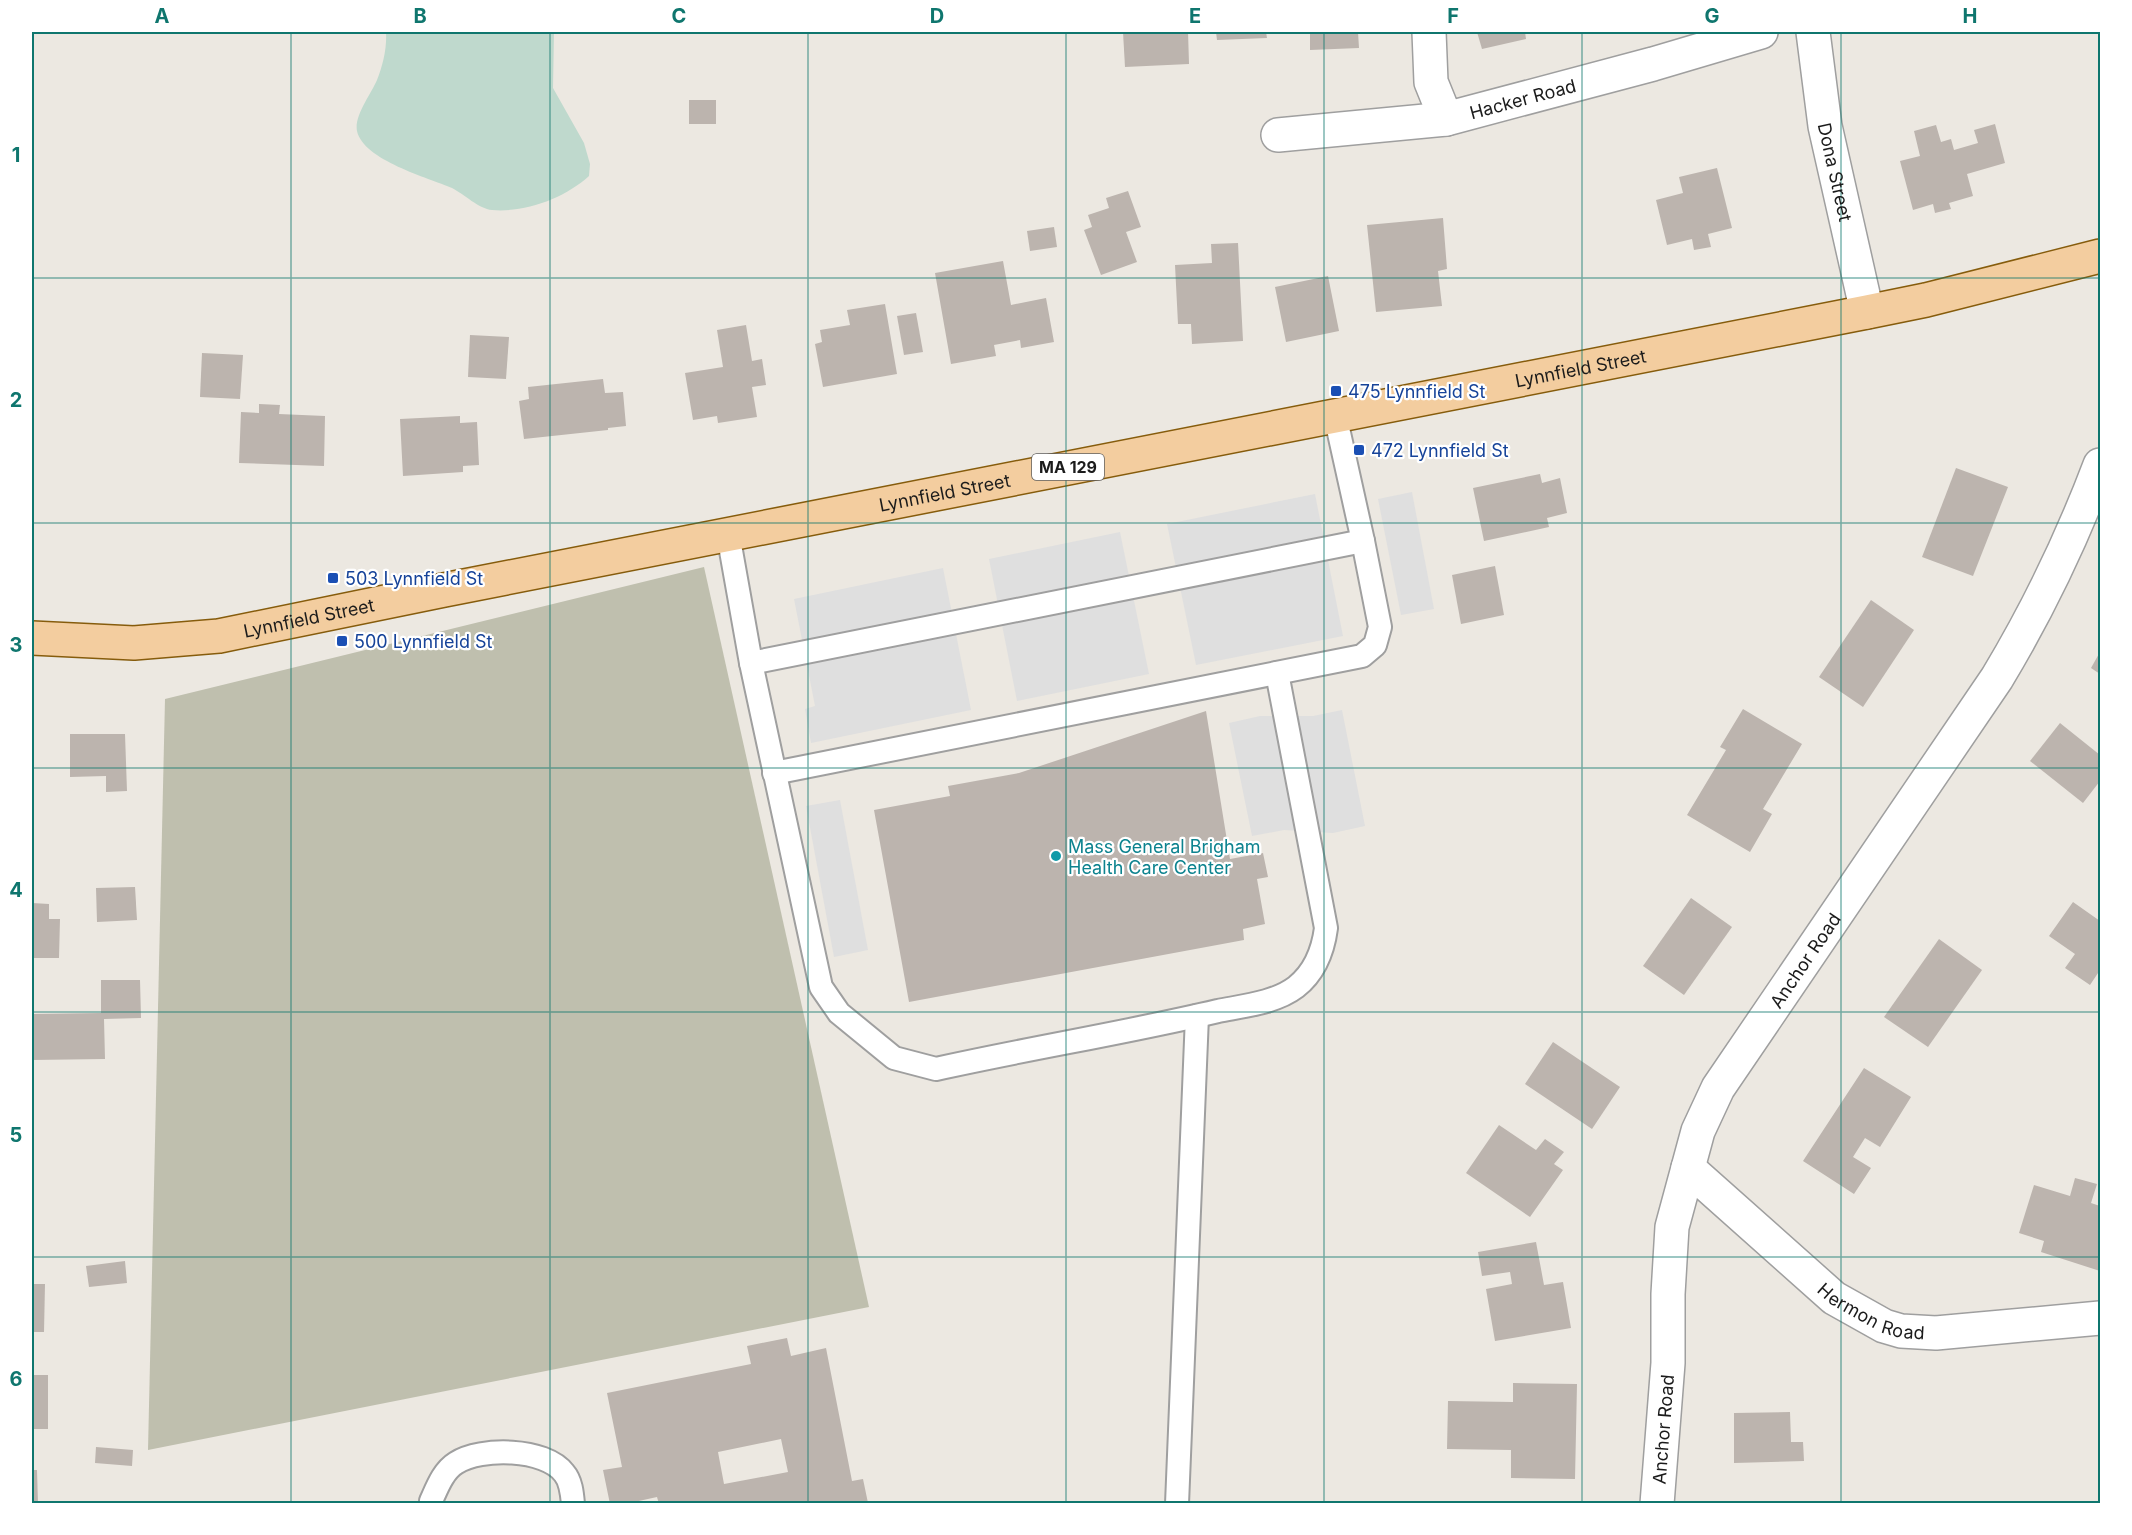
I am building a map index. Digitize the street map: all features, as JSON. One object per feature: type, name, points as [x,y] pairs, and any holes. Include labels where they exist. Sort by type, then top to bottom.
[{"type":"main road","name":"Lynnfield Street","points":[[32,638],[134,643],[219,636],[728,534],[1867,312],[1926,300],[2100,256]]},
{"type":"street","points":[[1429,32],[1431,82],[1446,119]]},
{"type":"street","name":"Hacker Road","points":[[1278,135],[1446,119],[1653,64],[1761,32]]},
{"type":"street","name":"Dona Street","points":[[1813,32],[1825,126],[1867,312]]},
{"type":"street","name":"Anchor Road","points":[[1657,1503],[1668,1363],[1668,1294],[1672,1227],[1698,1131],[1718,1088],[1983,698],[2022,636],[2047,588],[2100,466]]},
{"type":"street","name":"Hermon Road","points":[[1688,1168],[1834,1298],[1884,1326],[1901,1331],[1936,1333],[2100,1318]]},
{"type":"lane","points":[[774,773],[1356,658],[1367,653],[1375,645],[1380,621],[1335,415]]},
{"type":"lane","points":[[728,534],[751,663],[822,987],[839,1013],[894,1058],[936,1069],[1197,1016],[1269,999],[1295,988],[1314,968],[1324,942],[1326,928],[1277,673]]},
{"type":"lane","points":[[751,663],[1363,541]]},
{"type":"lane","points":[[1177,1503],[1197,1016]]},
{"type":"lane","points":[[430,1501],[440,1481],[454,1463],[471,1457],[508,1452],[534,1455],[559,1468],[565,1474],[571,1488],[573,1503]]},
{"type":"shaded area","points":[[386,32],[554,32],[553,88],[584,143],[590,164],[589,176],[568,191],[544,202],[518,209],[492,210],[477,204],[452,188],[398,167],[371,151],[362,141],[357,125],[360,112],[381,68]]},
{"type":"shaded area","points":[[1412,492],[1434,609],[1401,615],[1378,499]]},
{"type":"shaded area","points":[[1315,494],[1343,636],[1196,665],[1167,524]]},
{"type":"shaded area","points":[[1120,532],[1149,674],[1017,701],[989,559]]},
{"type":"shaded area","points":[[704,567],[869,1307],[148,1450],[165,699]]},
{"type":"shaded area","points":[[943,568],[971,710],[811,743],[805,709],[815,706],[794,599]]},
{"type":"shaded area","points":[[1342,710],[1365,826],[1333,833],[1284,830],[1252,836],[1229,723],[1260,716],[1313,716]]},
{"type":"shaded area","points":[[840,800],[868,950],[834,957],[806,806]]},
{"type":"building","points":[[1123,32],[1188,32],[1189,64],[1125,67]]},
{"type":"building","points":[[1216,32],[1266,32],[1267,38],[1217,40]]},
{"type":"building","points":[[1310,32],[1358,32],[1359,48],[1310,50]]},
{"type":"building","points":[[1477,32],[1525,32],[1526,39],[1482,49]]},
{"type":"building","points":[[689,100],[716,100],[716,124],[689,124]]},
{"type":"building","points":[[1995,124],[2005,163],[1967,174],[1973,196],[1949,203],[1951,209],[1935,213],[1933,204],[1913,210],[1900,161],[1920,156],[1914,131],[1936,125],[1941,142],[1951,139],[1954,150],[1978,143],[1974,130]]},
{"type":"building","points":[[1717,168],[1732,228],[1708,234],[1711,247],[1694,250],[1692,239],[1667,245],[1656,200],[1683,193],[1679,177]]},
{"type":"building","points":[[1128,191],[1141,227],[1126,232],[1137,262],[1101,275],[1084,230],[1092,227],[1088,215],[1109,208],[1106,198]]},
{"type":"building","points":[[1443,218],[1447,269],[1438,271],[1442,306],[1376,312],[1367,225]]},
{"type":"building","points":[[1054,227],[1057,247],[1030,251],[1027,231]]},
{"type":"building","points":[[1238,243],[1243,341],[1192,344],[1191,324],[1178,324],[1175,265],[1212,263],[1211,244]]},
{"type":"building","points":[[1003,261],[1011,305],[1046,298],[1054,342],[1021,348],[1020,340],[994,345],[996,356],[951,364],[935,273]]},
{"type":"building","points":[[1328,276],[1339,331],[1286,342],[1275,287]]},
{"type":"building","points":[[885,304],[897,374],[823,387],[815,344],[822,342],[820,330],[850,325],[847,310]]},
{"type":"building","points":[[916,313],[923,352],[904,355],[897,316]]},
{"type":"building","points":[[746,325],[752,361],[762,359],[766,385],[752,387],[757,417],[718,423],[717,416],[693,420],[685,373],[723,367],[717,330]]},
{"type":"building","points":[[470,335],[509,337],[506,379],[468,377]]},
{"type":"building","points":[[202,353],[243,355],[240,399],[200,397]]},
{"type":"building","points":[[603,379],[605,393],[623,392],[626,426],[524,439],[519,401],[529,399],[528,387]]},
{"type":"building","points":[[259,404],[280,405],[279,414],[325,416],[324,466],[239,463],[241,412],[259,413]]},
{"type":"building","points":[[460,416],[460,423],[477,422],[479,465],[463,466],[463,472],[403,476],[400,419]]},
{"type":"building","points":[[1956,468],[2008,487],[1973,576],[1922,557]]},
{"type":"building","points":[[1540,474],[1542,483],[1560,478],[1567,513],[1547,518],[1549,527],[1484,541],[1473,488]]},
{"type":"building","points":[[1495,566],[1504,615],[1461,624],[1452,575]]},
{"type":"building","points":[[1871,600],[1914,630],[1863,707],[1819,677]]},
{"type":"building","points":[[2100,652],[2100,674],[2091,668]]},
{"type":"building","points":[[1743,709],[1802,744],[1763,809],[1772,814],[1750,852],[1687,815],[1726,750],[1720,747]]},
{"type":"building","name":"Mass General Brigham Health Care Center","points":[[1206,711],[1230,859],[1263,853],[1268,877],[1257,879],[1265,924],[1243,929],[1244,940],[909,1002],[874,810],[950,796],[948,786],[1019,773]]},
{"type":"building","points":[[2060,723],[2100,755],[2100,781],[2083,803],[2030,761]]},
{"type":"building","points":[[70,734],[125,734],[127,791],[106,792],[106,776],[70,777]]},
{"type":"building","points":[[33,775],[34,800],[32,800]]},
{"type":"building","points":[[135,887],[137,920],[97,922],[96,888]]},
{"type":"building","points":[[1691,898],[1732,927],[1684,995],[1643,966]]},
{"type":"building","points":[[2073,902],[2100,921],[2100,970],[2090,985],[2065,968],[2075,954],[2049,936]]},
{"type":"building","points":[[32,903],[49,904],[49,919],[60,919],[59,958],[32,958]]},
{"type":"building","points":[[1939,939],[1982,970],[1928,1047],[1884,1017]]},
{"type":"building","points":[[101,980],[140,980],[141,1018],[104,1019],[105,1059],[32,1060],[32,1014],[101,1013]]},
{"type":"building","points":[[1553,1042],[1620,1087],[1592,1129],[1525,1084]]},
{"type":"building","points":[[1864,1068],[1911,1097],[1880,1147],[1865,1138],[1853,1157],[1871,1168],[1854,1194],[1803,1161]]},
{"type":"building","points":[[1499,1125],[1536,1150],[1545,1139],[1564,1152],[1554,1164],[1563,1170],[1530,1217],[1466,1173]]},
{"type":"building","points":[[32,1145],[34,1145],[34,1193],[32,1193]]},
{"type":"building","points":[[2075,1178],[2097,1184],[2091,1203],[2100,1206],[2100,1271],[2041,1252],[2044,1241],[2019,1233],[2034,1185],[2070,1196]]},
{"type":"building","points":[[1536,1242],[1544,1285],[1563,1282],[1571,1328],[1495,1341],[1486,1289],[1512,1284],[1510,1272],[1482,1276],[1478,1252]]},
{"type":"building","points":[[125,1261],[127,1283],[89,1287],[86,1266]]},
{"type":"building","points":[[32,1284],[45,1284],[44,1332],[32,1332]]},
{"type":"building","points":[[787,1338],[791,1356],[826,1348],[852,1481],[863,1479],[868,1503],[659,1504],[657,1497],[625,1504],[610,1504],[603,1470],[622,1467],[607,1393],[751,1364],[747,1346]],"holes":[[[781,1439],[788,1472],[724,1484],[718,1452]]]},
{"type":"building","points":[[32,1375],[48,1375],[48,1429],[32,1429]]},
{"type":"building","points":[[1513,1383],[1577,1384],[1575,1479],[1511,1478],[1511,1450],[1447,1449],[1448,1401],[1513,1402]]},
{"type":"building","points":[[1790,1412],[1791,1442],[1803,1442],[1804,1461],[1734,1463],[1734,1413]]},
{"type":"building","points":[[96,1447],[133,1450],[132,1466],[95,1463]]},
{"type":"building","points":[[32,1470],[37,1470],[38,1504],[32,1504]]},
{"type":"place","name":"475 Lynnfield St","points":[[1336,391]]},
{"type":"place","name":"472 Lynnfield St","points":[[1359,450]]},
{"type":"place","name":"503 Lynnfield St","points":[[333,578]]},
{"type":"place","name":"500 Lynnfield St","points":[[342,641]]},
{"type":"place","name":"Mass General Brigham Health Care Center","points":[[1056,856]]}]
